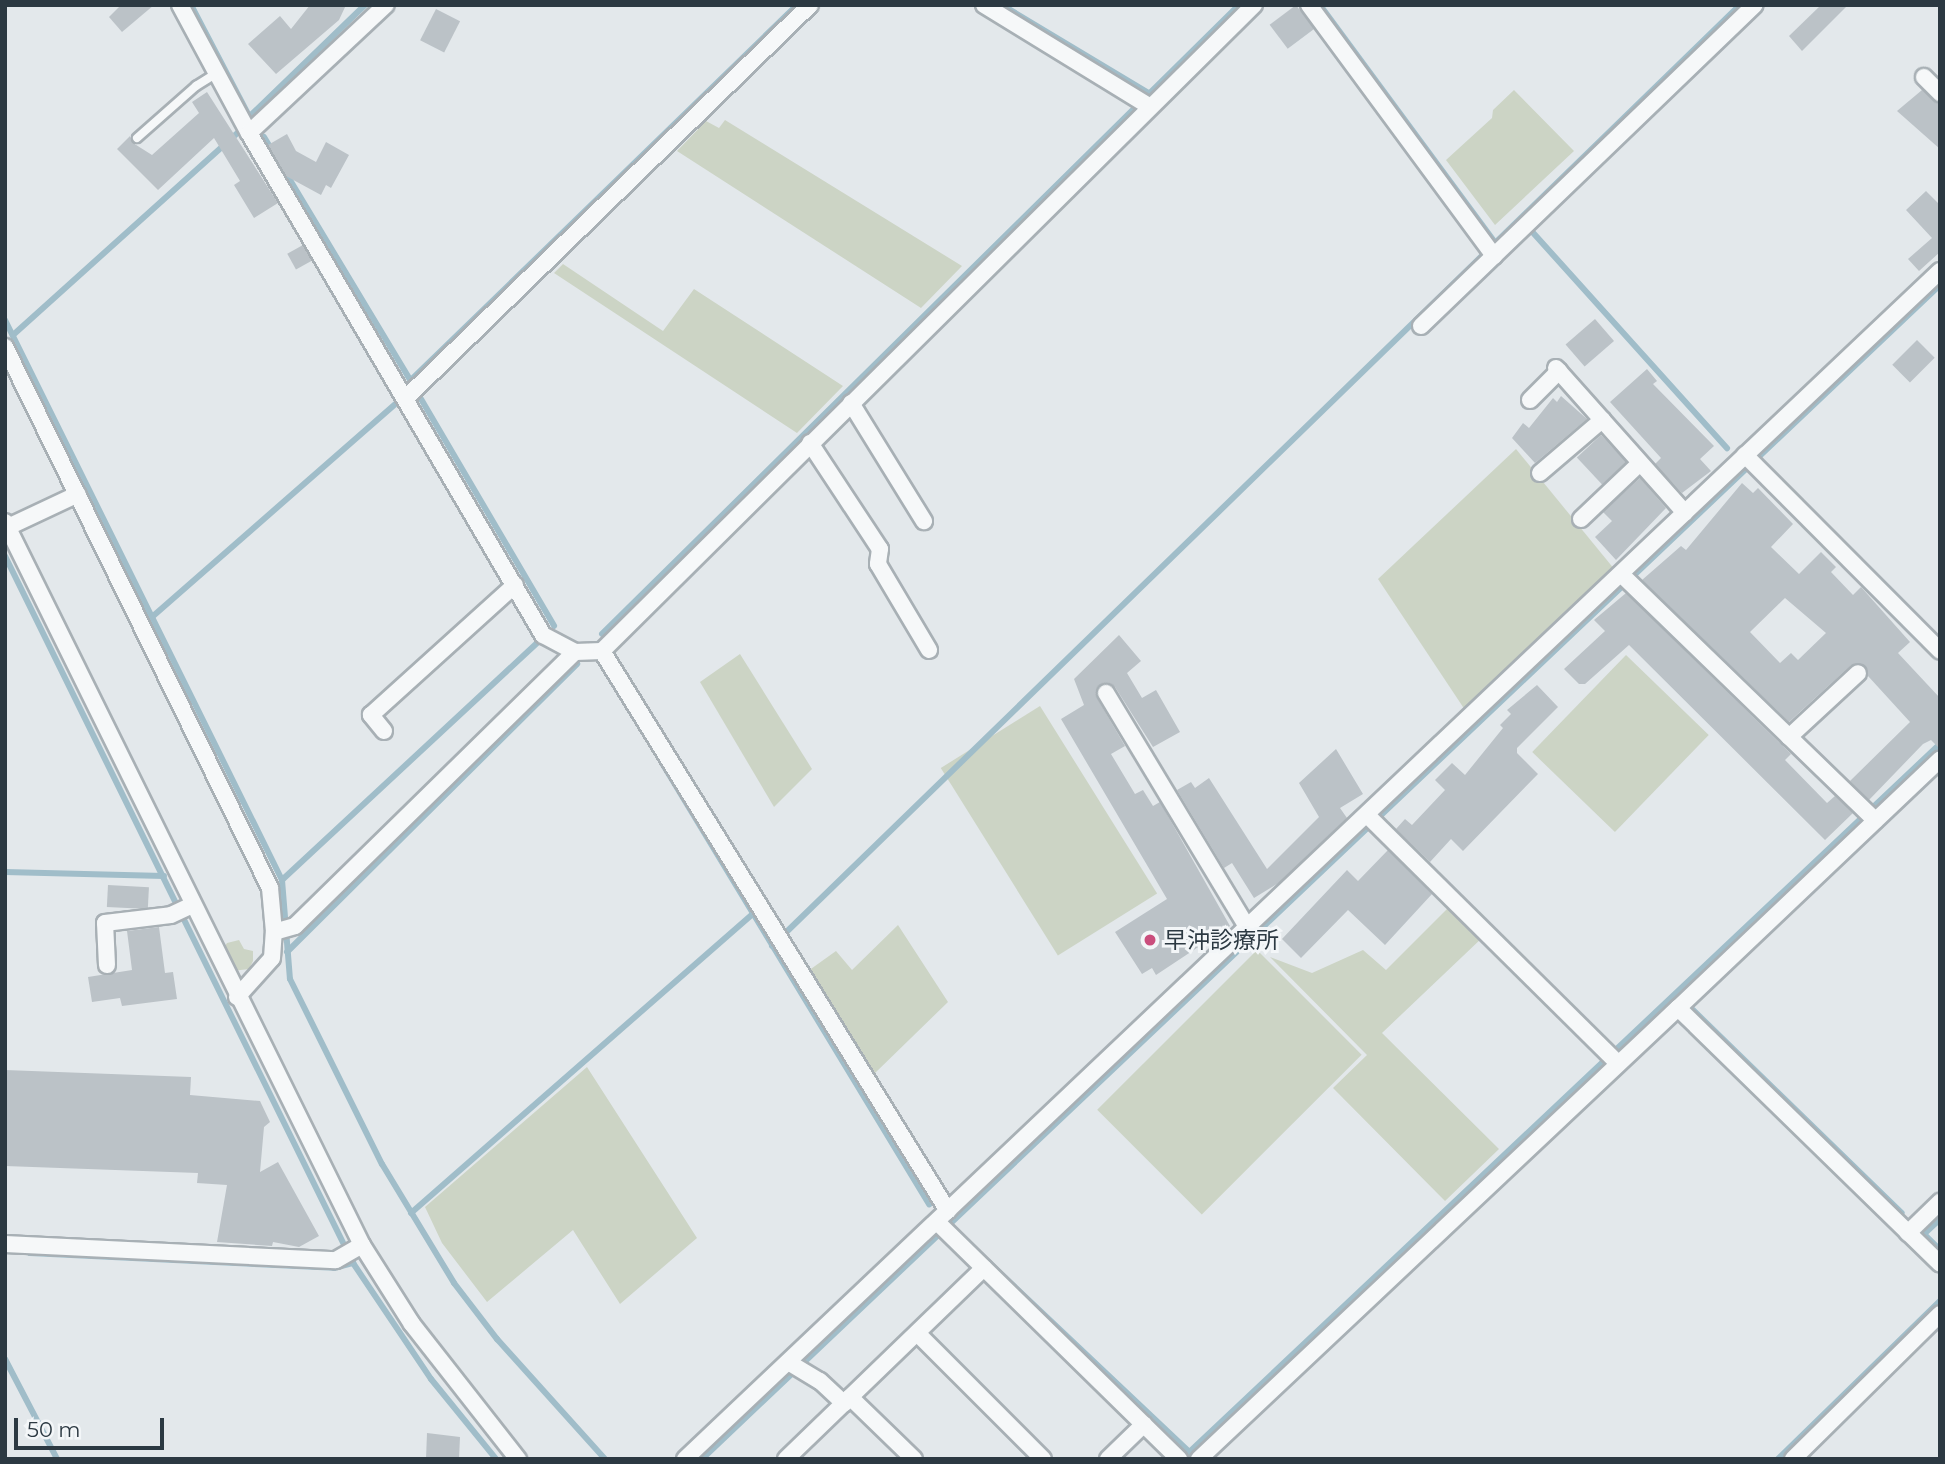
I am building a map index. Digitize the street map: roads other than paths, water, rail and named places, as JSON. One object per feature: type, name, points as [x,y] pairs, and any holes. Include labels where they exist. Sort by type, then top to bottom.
[{"type":"street","points":[[180,5],[248,133],[407,397],[543,635],[575,652],[601,651],[850,403],[1145,102],[1245,8]]},
{"type":"street","points":[[248,133],[386,5]]},
{"type":"street","points":[[407,397],[810,5]]},
{"type":"street","points":[[984,5],[1145,102]]},
{"type":"street","points":[[1309,5],[1490,251]]},
{"type":"street","points":[[1421,326],[1490,251],[1526,226],[1754,5]]},
{"type":"street","points":[[1924,77],[1940,93]]},
{"type":"street","points":[[685,1459],[943,1223],[1248,928],[1372,820],[1625,579],[1685,513],[1751,461],[1940,271]]},
{"type":"street","points":[[5,348],[270,888],[282,930]]},
{"type":"street","points":[[1530,400],[1557,370],[1685,513]]},
{"type":"street","points":[[850,403],[924,521]]},
{"type":"street","points":[[1540,473],[1602,420]]},
{"type":"street","points":[[810,443],[880,549],[878,564],[929,650]]},
{"type":"street","points":[[1751,461],[1940,651]]},
{"type":"street","points":[[1581,519],[1640,463]]},
{"type":"street","points":[[78,494],[7,525],[237,997],[352,1250],[518,1459]]},
{"type":"street","points":[[1625,579],[1870,816]]},
{"type":"street","points":[[384,732],[372,715],[515,585]]},
{"type":"street","points":[[601,651],[780,939],[943,1223],[984,1268],[1178,1458]]},
{"type":"street","points":[[237,997],[272,958],[282,930],[575,652]]},
{"type":"street","points":[[1789,737],[1858,673]]},
{"type":"street","points":[[1106,693],[1248,928]]},
{"type":"street","points":[[1200,1457],[1612,1057],[1678,1008],[1870,816],[1940,759]]},
{"type":"street","points":[[1372,820],[1612,1057]]},
{"type":"street","points":[[107,965],[105,923],[171,915],[192,905]]},
{"type":"street","points":[[1678,1008],[1940,1264]]},
{"type":"street","points":[[1908,1233],[1940,1202]]},
{"type":"street","points":[[5,1244],[352,1250]]},
{"type":"street","points":[[786,1459],[984,1268]]},
{"type":"street","points":[[1793,1459],[1940,1314]]},
{"type":"street","points":[[917,1332],[1043,1459]]},
{"type":"street","points":[[788,1362],[847,1400],[914,1459]]},
{"type":"street","points":[[1108,1459],[1144,1424]]},
{"type":"lane","points":[[137,138],[217,74]]},
{"type":"waterway","points":[[191,5],[248,114]]},
{"type":"waterway","points":[[251,115],[365,5]]},
{"type":"waterway","points":[[411,380],[797,5]]},
{"type":"waterway","points":[[1002,5],[1150,94]]},
{"type":"waterway","points":[[602,634],[1239,5]]},
{"type":"waterway","points":[[1320,5],[1495,242]]},
{"type":"waterway","points":[[772,946],[1740,5]]},
{"type":"waterway","points":[[13,335],[237,133]]},
{"type":"waterway","points":[[264,137],[273,152]]},
{"type":"waterway","points":[[284,170],[411,381]]},
{"type":"waterway","points":[[1527,226],[1727,448]]},
{"type":"waterway","points":[[702,1459],[1940,285]]},
{"type":"waterway","points":[[5,320],[282,880],[290,979],[382,1164],[454,1283],[497,1339],[605,1459]]},
{"type":"waterway","points":[[421,399],[554,626]]},
{"type":"waterway","points":[[152,617],[399,401]]},
{"type":"waterway","points":[[5,556],[353,1263],[431,1379],[496,1459]]},
{"type":"waterway","points":[[282,880],[538,642]]},
{"type":"waterway","points":[[287,952],[577,664]]},
{"type":"waterway","points":[[1182,1459],[1940,744]]},
{"type":"waterway","points":[[662,763],[929,1204]]},
{"type":"waterway","points":[[5,872],[164,876]]},
{"type":"waterway","points":[[411,1213],[754,913]]},
{"type":"waterway","points":[[1693,1010],[1902,1213]]},
{"type":"waterway","points":[[1924,1234],[1940,1219]]},
{"type":"waterway","points":[[1922,1232],[1940,1250]]},
{"type":"waterway","points":[[30,1253],[334,1268],[353,1263]]},
{"type":"waterway","points":[[981,1255],[1189,1452]]},
{"type":"waterway","points":[[1778,1459],[1940,1301]]},
{"type":"waterway","points":[[5,1359],[57,1459]]},
{"type":"place","name":"早沖診療所","points":[[1150,940]]}]
